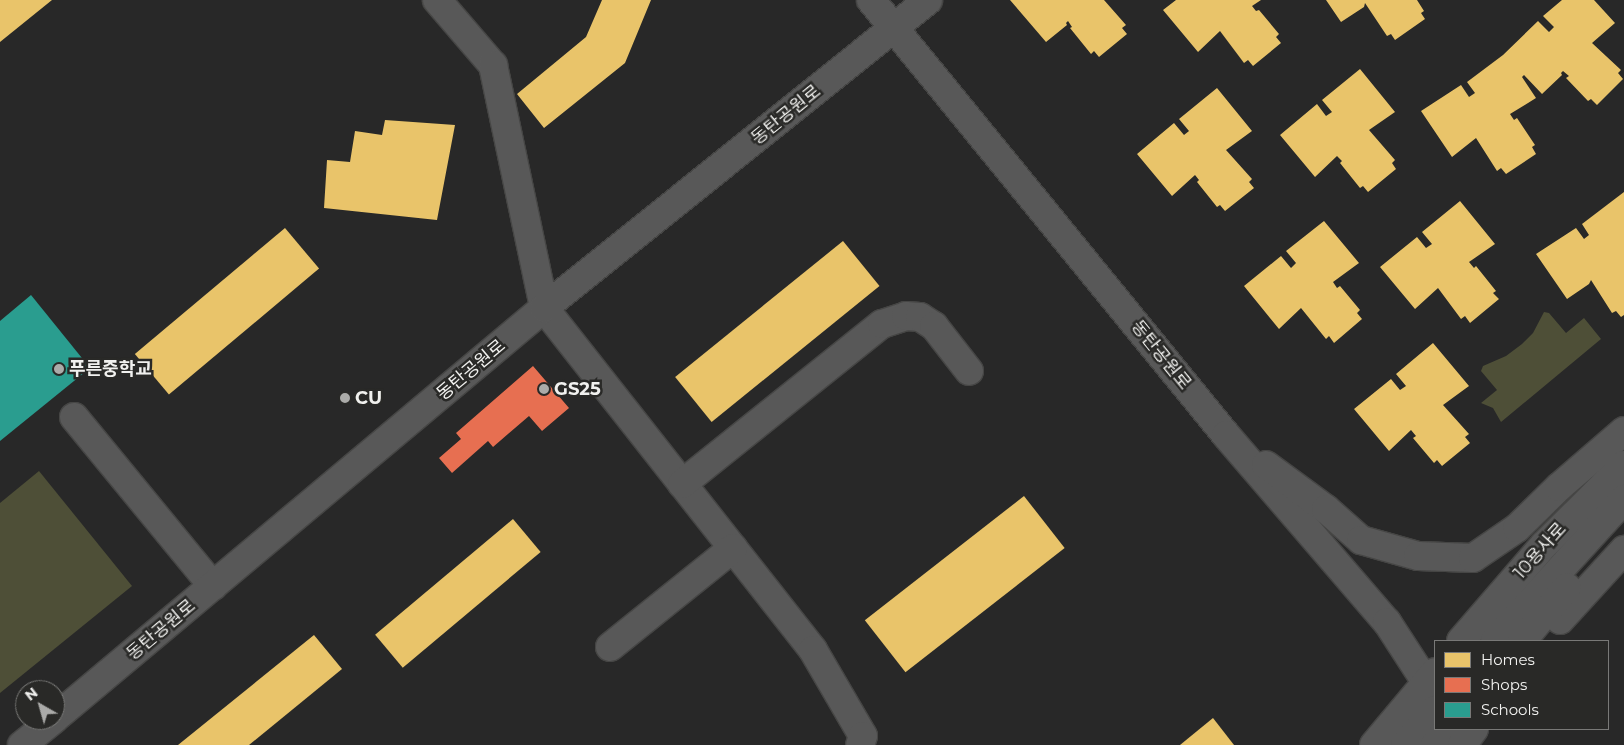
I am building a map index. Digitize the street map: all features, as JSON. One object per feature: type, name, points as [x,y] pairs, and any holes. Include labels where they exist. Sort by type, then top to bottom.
[{"type":"street","points":[[437,0],[493,65],[544,308],[813,650],[863,736],[860,745]]},
{"type":"street","name":"동탄공원로","points":[[871,0],[1226,435],[1387,622],[1432,684]]},
{"type":"street","points":[[894,29],[928,0]]},
{"type":"street","name":"동탄공원로","points":[[65,710],[544,308],[894,29]]},
{"type":"street","points":[[682,484],[882,324],[906,316],[920,318],[934,326],[969,371]]},
{"type":"street","points":[[74,417],[213,586]]},
{"type":"street","points":[[1226,435],[1326,509],[1361,540],[1418,556],[1473,558],[1497,544],[1517,528],[1559,487],[1624,430]]},
{"type":"street","name":"10용사로","points":[[1463,640],[1544,545],[1624,465]]},
{"type":"street","points":[[1496,640],[1624,499]]},
{"type":"street","points":[[1523,640],[1578,574],[1624,525]]},
{"type":"street","points":[[610,647],[733,548]]},
{"type":"street","points":[[1542,640],[1624,550]]},
{"type":"street","points":[[1374,745],[1432,684]]},
{"type":"street","points":[[1405,745],[1434,711]]},
{"type":"street","name":"동탄공원로","points":[[22,745],[40,730]]},
{"type":"street","points":[[1435,745],[1464,736]]},
{"type":"green space","points":[[1544,312],[1549,313],[1566,333],[1584,318],[1601,339],[1501,422],[1493,408],[1481,403],[1497,390],[1481,371],[1483,366],[1506,356],[1522,344],[1533,333]]},
{"type":"green space","points":[[39,471],[132,586],[0,693],[0,503]]},
{"type":"building: Homes","points":[[0,0],[52,0],[0,42]]},
{"type":"building: Homes","points":[[602,0],[651,0],[625,63],[544,128],[517,94],[586,37]]},
{"type":"building: Homes","points":[[1010,0],[1104,0],[1126,25],[1122,28],[1127,34],[1099,57],[1094,51],[1091,54],[1070,28],[1072,27],[1068,21],[1067,25],[1046,42]]},
{"type":"building: Homes","points":[[1176,0],[1261,0],[1252,6],[1256,11],[1259,10],[1279,34],[1276,37],[1281,43],[1253,66],[1248,60],[1244,63],[1220,31],[1198,52],[1163,10]]},
{"type":"building: Homes","points":[[1326,0],[1417,0],[1424,11],[1421,13],[1425,19],[1395,40],[1391,34],[1387,36],[1365,3],[1364,7],[1341,22]]},
{"type":"building: Homes","points":[[1562,0],[1594,0],[1615,23],[1592,43],[1621,70],[1618,73],[1623,79],[1597,105],[1591,99],[1588,101],[1566,78],[1569,76],[1563,71],[1562,75],[1542,94],[1524,75],[1522,77],[1536,98],[1510,114],[1514,120],[1517,118],[1535,145],[1532,147],[1536,154],[1506,174],[1501,168],[1497,171],[1476,138],[1452,157],[1421,111],[1461,85],[1469,97],[1475,93],[1467,82],[1503,55],[1538,21],[1549,32],[1554,27],[1543,16]]},
{"type":"building: Homes","points":[[1360,69],[1395,112],[1369,130],[1395,160],[1392,163],[1396,169],[1368,192],[1363,186],[1360,188],[1340,163],[1342,161],[1337,156],[1315,177],[1280,135],[1317,104],[1326,116],[1332,112],[1322,100]]},
{"type":"building: Homes","points":[[1217,88],[1252,131],[1226,150],[1252,179],[1249,182],[1254,188],[1225,211],[1220,205],[1217,207],[1197,182],[1199,180],[1195,175],[1172,196],[1137,154],[1174,123],[1184,135],[1189,131],[1179,119]]},
{"type":"building: Homes","points":[[385,120],[455,125],[437,220],[324,208],[327,160],[350,162],[355,131],[382,135]]},
{"type":"building: Homes","points":[[1624,192],[1624,315],[1621,317],[1616,311],[1612,313],[1591,280],[1589,284],[1567,299],[1536,254],[1576,228],[1584,239],[1589,235],[1582,224]]},
{"type":"building: Homes","points":[[1460,201],[1495,244],[1469,262],[1474,268],[1476,266],[1496,291],[1493,293],[1499,299],[1470,323],[1465,316],[1461,319],[1438,288],[1415,309],[1380,267],[1417,237],[1426,248],[1432,244],[1422,232]]},
{"type":"building: Homes","points":[[1324,221],[1359,263],[1333,282],[1337,288],[1340,286],[1360,310],[1357,313],[1362,319],[1334,343],[1329,336],[1326,339],[1301,308],[1279,329],[1244,286],[1281,256],[1291,268],[1296,263],[1286,251]]},
{"type":"building: Homes","points":[[285,228],[319,269],[169,395],[135,354]]},
{"type":"building: Homes","points":[[843,241],[880,286],[712,422],[675,377]]},
{"type":"building: Homes","points":[[1433,343],[1469,386],[1443,405],[1469,434],[1465,437],[1470,443],[1442,466],[1437,460],[1434,463],[1413,438],[1416,436],[1411,430],[1389,451],[1354,409],[1391,379],[1400,390],[1406,386],[1396,374]]},
{"type":"building: Homes","points":[[1024,496],[1065,548],[905,672],[865,620]]},
{"type":"building: Homes","points":[[513,519],[541,552],[403,668],[375,635]]},
{"type":"building: Homes","points":[[314,635],[342,669],[249,745],[178,745]]},
{"type":"building: Homes","points":[[1213,718],[1234,745],[1180,745]]},
{"type":"building: Shops","points":[[533,366],[569,408],[542,431],[529,416],[493,447],[488,441],[452,473],[439,458],[461,439],[456,433]]},
{"type":"building: Schools","points":[[31,295],[90,368],[0,441],[0,321]]},
{"type":"place","name":"푸른중학교","points":[[59,369]]},
{"type":"place","name":"GS25","points":[[544,389]]},
{"type":"place","name":"CU","points":[[345,398]]}]
